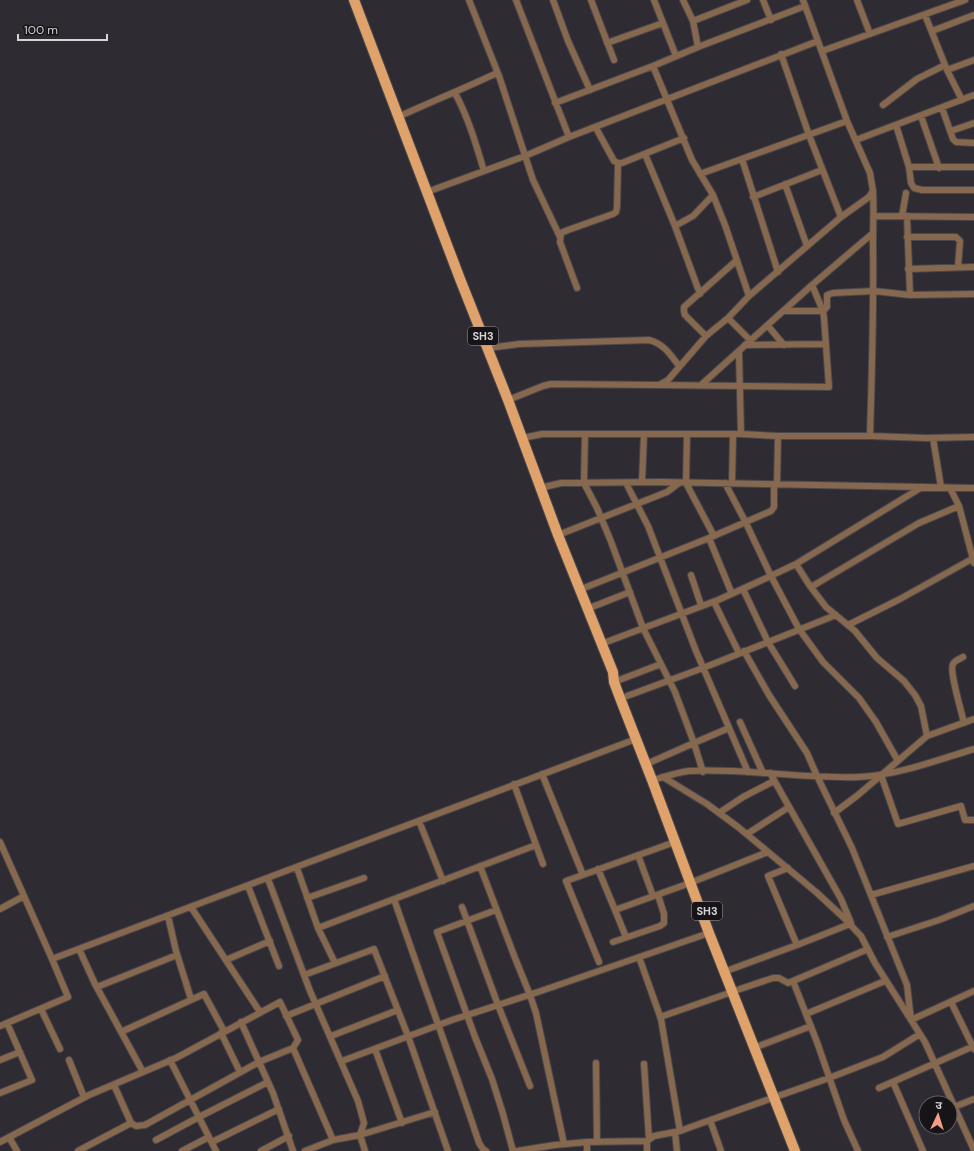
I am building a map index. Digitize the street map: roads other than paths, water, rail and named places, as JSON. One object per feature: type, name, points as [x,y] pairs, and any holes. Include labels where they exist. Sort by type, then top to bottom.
[{"type":"main road","name":"SH3","points":[[354,0],[460,279],[523,438],[540,488],[579,590],[616,678],[636,739],[675,842],[730,970],[735,991],[777,1097],[802,1151]]},
{"type":"main road","name":"SH3","points":[[616,678],[627,696],[651,762],[660,778],[708,933],[760,1046],[795,1151]]},
{"type":"street","points":[[468,0],[497,73],[538,192],[560,237],[560,242],[578,288]]},
{"type":"street","points":[[517,0],[569,137]]},
{"type":"street","points":[[552,0],[568,41],[590,90]]},
{"type":"street","points":[[591,0],[614,60]]},
{"type":"street","points":[[654,0],[676,56]]},
{"type":"street","points":[[683,0],[692,22],[698,47]]},
{"type":"street","points":[[692,22],[728,3],[747,0]]},
{"type":"street","points":[[763,0],[771,20]]},
{"type":"street","points":[[857,0],[870,34]]},
{"type":"street","points":[[822,51],[965,0]]},
{"type":"street","points":[[555,103],[771,20],[804,3],[848,121],[870,173],[873,191],[874,291],[870,436]]},
{"type":"street","points":[[925,15],[946,67],[962,100]]},
{"type":"street","points":[[932,32],[974,15]]},
{"type":"street","points":[[607,43],[663,23]]},
{"type":"street","points":[[427,192],[525,156],[569,137],[596,128],[666,99],[818,41]]},
{"type":"street","points":[[781,54],[809,135],[841,217]]},
{"type":"street","points":[[883,105],[917,79],[946,67],[974,60]]},
{"type":"street","points":[[653,66],[692,160],[713,194],[749,296]]},
{"type":"street","points":[[398,117],[455,93],[497,73]]},
{"type":"street","points":[[455,93],[469,125],[484,171]]},
{"type":"street","points":[[856,140],[974,95]]},
{"type":"street","points":[[942,108],[953,139],[956,142],[974,143]]},
{"type":"street","points":[[921,116],[939,168]]},
{"type":"street","points":[[700,174],[848,121]]},
{"type":"street","points":[[950,131],[974,123]]},
{"type":"street","points":[[896,126],[910,167],[910,183],[914,188],[922,190],[974,190]]},
{"type":"street","points":[[596,128],[614,161],[618,163],[622,163],[684,138]]},
{"type":"street","points":[[645,154],[675,226],[700,294]]},
{"type":"street","points":[[742,159],[778,272]]},
{"type":"street","points":[[560,237],[561,233],[616,212],[618,207],[618,163]]},
{"type":"street","points":[[910,167],[974,167]]},
{"type":"street","points":[[753,196],[822,170]]},
{"type":"street","points":[[785,184],[807,246]]},
{"type":"street","points":[[659,384],[668,380],[706,336],[728,318],[749,296],[841,217],[864,201],[873,191]]},
{"type":"street","points":[[906,193],[904,216],[907,237],[910,295]]},
{"type":"street","points":[[675,226],[693,216],[713,194]]},
{"type":"street","points":[[874,216],[974,217]]},
{"type":"street","points":[[701,385],[812,285],[873,234]]},
{"type":"street","points":[[907,237],[956,238],[960,241],[958,267]]},
{"type":"street","points":[[706,336],[686,315],[684,307],[736,260]]},
{"type":"street","points":[[908,268],[974,267]]},
{"type":"street","points":[[508,400],[551,384],[829,387],[823,311],[812,285]]},
{"type":"street","points":[[784,311],[823,311],[827,307],[826,298],[829,294],[874,291],[910,295],[974,294]]},
{"type":"street","points":[[728,318],[751,340]]},
{"type":"street","points":[[768,326],[784,345]]},
{"type":"street","points":[[488,348],[519,344],[649,340],[663,346],[679,366]]},
{"type":"street","points":[[745,345],[826,344]]},
{"type":"street","points":[[739,352],[741,434]]},
{"type":"street","points":[[523,438],[542,434],[741,434],[778,436],[933,438],[974,437]]},
{"type":"street","points":[[585,434],[584,483],[601,518],[643,628],[669,680],[704,772]]},
{"type":"street","points":[[642,482],[644,434]]},
{"type":"street","points":[[687,435],[683,483],[712,537],[732,594]]},
{"type":"street","points":[[732,483],[733,435]]},
{"type":"street","points":[[579,590],[712,537],[773,509],[776,484],[778,436]]},
{"type":"street","points":[[933,438],[941,487]]},
{"type":"street","points":[[540,488],[561,483],[642,482],[974,488]]},
{"type":"street","points":[[626,483],[648,526],[703,668],[748,772]]},
{"type":"street","points":[[558,535],[667,492],[683,483]]},
{"type":"street","points":[[725,483],[799,629],[823,662],[859,698],[876,722],[898,761]]},
{"type":"street","points":[[601,644],[701,605],[714,602],[796,564],[922,487]]},
{"type":"street","points":[[848,625],[973,561],[959,506],[950,488]]},
{"type":"street","points":[[811,587],[919,522],[959,506]]},
{"type":"street","points":[[796,564],[826,607],[855,631],[877,658],[904,681],[915,695],[921,706],[928,736]]},
{"type":"street","points":[[691,575],[701,605]]},
{"type":"street","points":[[743,589],[768,642],[795,686]]},
{"type":"street","points":[[587,609],[630,592]]},
{"type":"street","points":[[714,602],[742,652],[807,752],[834,813],[852,848],[907,985],[911,1020]]},
{"type":"street","points":[[627,696],[703,668],[836,615]]},
{"type":"street","points":[[964,657],[955,661],[952,667],[964,723]]},
{"type":"street","points":[[616,678],[662,664]]},
{"type":"street","points":[[834,813],[858,795],[928,736],[974,719]]},
{"type":"street","points":[[740,722],[766,773],[774,781],[841,899],[851,925]]},
{"type":"street","points":[[651,762],[729,728]]},
{"type":"street","points":[[52,959],[297,868],[514,784],[636,739]]},
{"type":"street","points":[[660,778],[688,771],[858,777],[881,775],[974,749]]},
{"type":"street","points":[[542,774],[583,875]]},
{"type":"street","points":[[881,775],[898,824],[961,806],[965,820],[974,820]]},
{"type":"street","points":[[660,778],[719,813],[747,834],[816,892],[862,936],[885,980],[925,1042],[949,1095]]},
{"type":"street","points":[[719,813],[742,797],[774,781]]},
{"type":"street","points":[[514,784],[543,864]]},
{"type":"street","points":[[747,834],[789,807]]},
{"type":"street","points":[[419,821],[443,881]]},
{"type":"street","points":[[0,842],[68,998],[0,1026]]},
{"type":"street","points":[[599,962],[566,881],[675,842]]},
{"type":"street","points":[[318,928],[536,845]]},
{"type":"street","points":[[615,910],[768,852]]},
{"type":"street","points":[[613,942],[660,926],[664,923],[664,914],[638,855]]},
{"type":"street","points":[[480,866],[536,1013],[564,1144]]},
{"type":"street","points":[[871,895],[974,866]]},
{"type":"street","points":[[297,868],[318,928],[334,963]]},
{"type":"street","points":[[788,868],[768,876],[797,945]]},
{"type":"street","points":[[598,869],[626,937]]},
{"type":"street","points":[[268,878],[316,1004],[342,1061],[363,1115],[363,1128],[360,1135],[365,1151]]},
{"type":"street","points":[[307,898],[364,878]]},
{"type":"street","points":[[248,886],[279,966]]},
{"type":"street","points":[[0,909],[24,896]]},
{"type":"street","points":[[394,899],[462,1090],[479,1143],[486,1151]]},
{"type":"street","points":[[887,937],[939,920],[974,906]]},
{"type":"street","points":[[191,907],[260,1012]]},
{"type":"street","points":[[462,907],[466,921],[530,1086]]},
{"type":"street","points":[[496,910],[437,932],[494,1086],[513,1151]]},
{"type":"street","points":[[168,916],[177,955],[191,999]]},
{"type":"street","points":[[730,970],[851,925]]},
{"type":"street","points":[[342,1061],[438,1025],[530,995],[708,933]]},
{"type":"street","points":[[226,960],[270,941]]},
{"type":"street","points":[[79,949],[120,1032],[143,1072]]},
{"type":"street","points":[[304,974],[374,949],[408,1036],[448,1150],[440,1151]]},
{"type":"street","points":[[660,1016],[773,978],[779,978],[788,983],[868,949]]},
{"type":"street","points":[[97,987],[177,955]]},
{"type":"street","points":[[639,957],[660,1016],[677,1131],[677,1151]]},
{"type":"street","points":[[286,1016],[385,976]]},
{"type":"street","points":[[806,1014],[885,980]]},
{"type":"street","points":[[793,981],[811,1026],[844,1120],[858,1151]]},
{"type":"street","points":[[911,1020],[974,991]]},
{"type":"street","points":[[120,1032],[204,994],[240,1072]]},
{"type":"street","points":[[0,1142],[84,1097],[170,1060],[280,1002],[298,1040],[293,1048],[259,1062],[145,1125],[136,1126],[131,1123],[114,1085]]},
{"type":"street","points":[[879,1088],[935,1063],[974,1048],[951,1002]]},
{"type":"street","points":[[41,1009],[60,1050]]},
{"type":"street","points":[[331,1036],[398,1010]]},
{"type":"street","points":[[241,1022],[268,1082],[294,1151]]},
{"type":"street","points":[[0,1093],[32,1080],[7,1023]]},
{"type":"street","points":[[760,1046],[811,1026]]},
{"type":"street","points":[[517,1151],[555,1148],[564,1144],[597,1141],[648,1140],[654,1136],[677,1131],[829,1078],[882,1057],[920,1034]]},
{"type":"street","points":[[293,1048],[333,1140]]},
{"type":"street","points":[[375,1049],[402,1123]]},
{"type":"street","points":[[0,1060],[20,1052]]},
{"type":"street","points":[[69,1060],[84,1097]]},
{"type":"street","points":[[170,1060],[216,1151]]},
{"type":"street","points":[[596,1063],[597,1141]]},
{"type":"street","points":[[644,1064],[648,1140],[647,1151]]},
{"type":"street","points":[[156,1140],[199,1116],[268,1082]]},
{"type":"street","points":[[893,1082],[923,1151]]},
{"type":"street","points":[[958,1105],[974,1099]]},
{"type":"street","points":[[182,1151],[211,1140],[279,1109]]},
{"type":"street","points":[[305,1151],[333,1140],[360,1135],[435,1112]]},
{"type":"street","points":[[958,1116],[974,1150]]},
{"type":"street","points":[[710,1120],[721,1151]]},
{"type":"street","points":[[78,1151],[131,1123]]},
{"type":"street","points":[[260,1151],[289,1136]]},
{"type":"street","points":[[9,1137],[17,1151]]},
{"type":"street","points":[[587,1142],[587,1151]]}]
